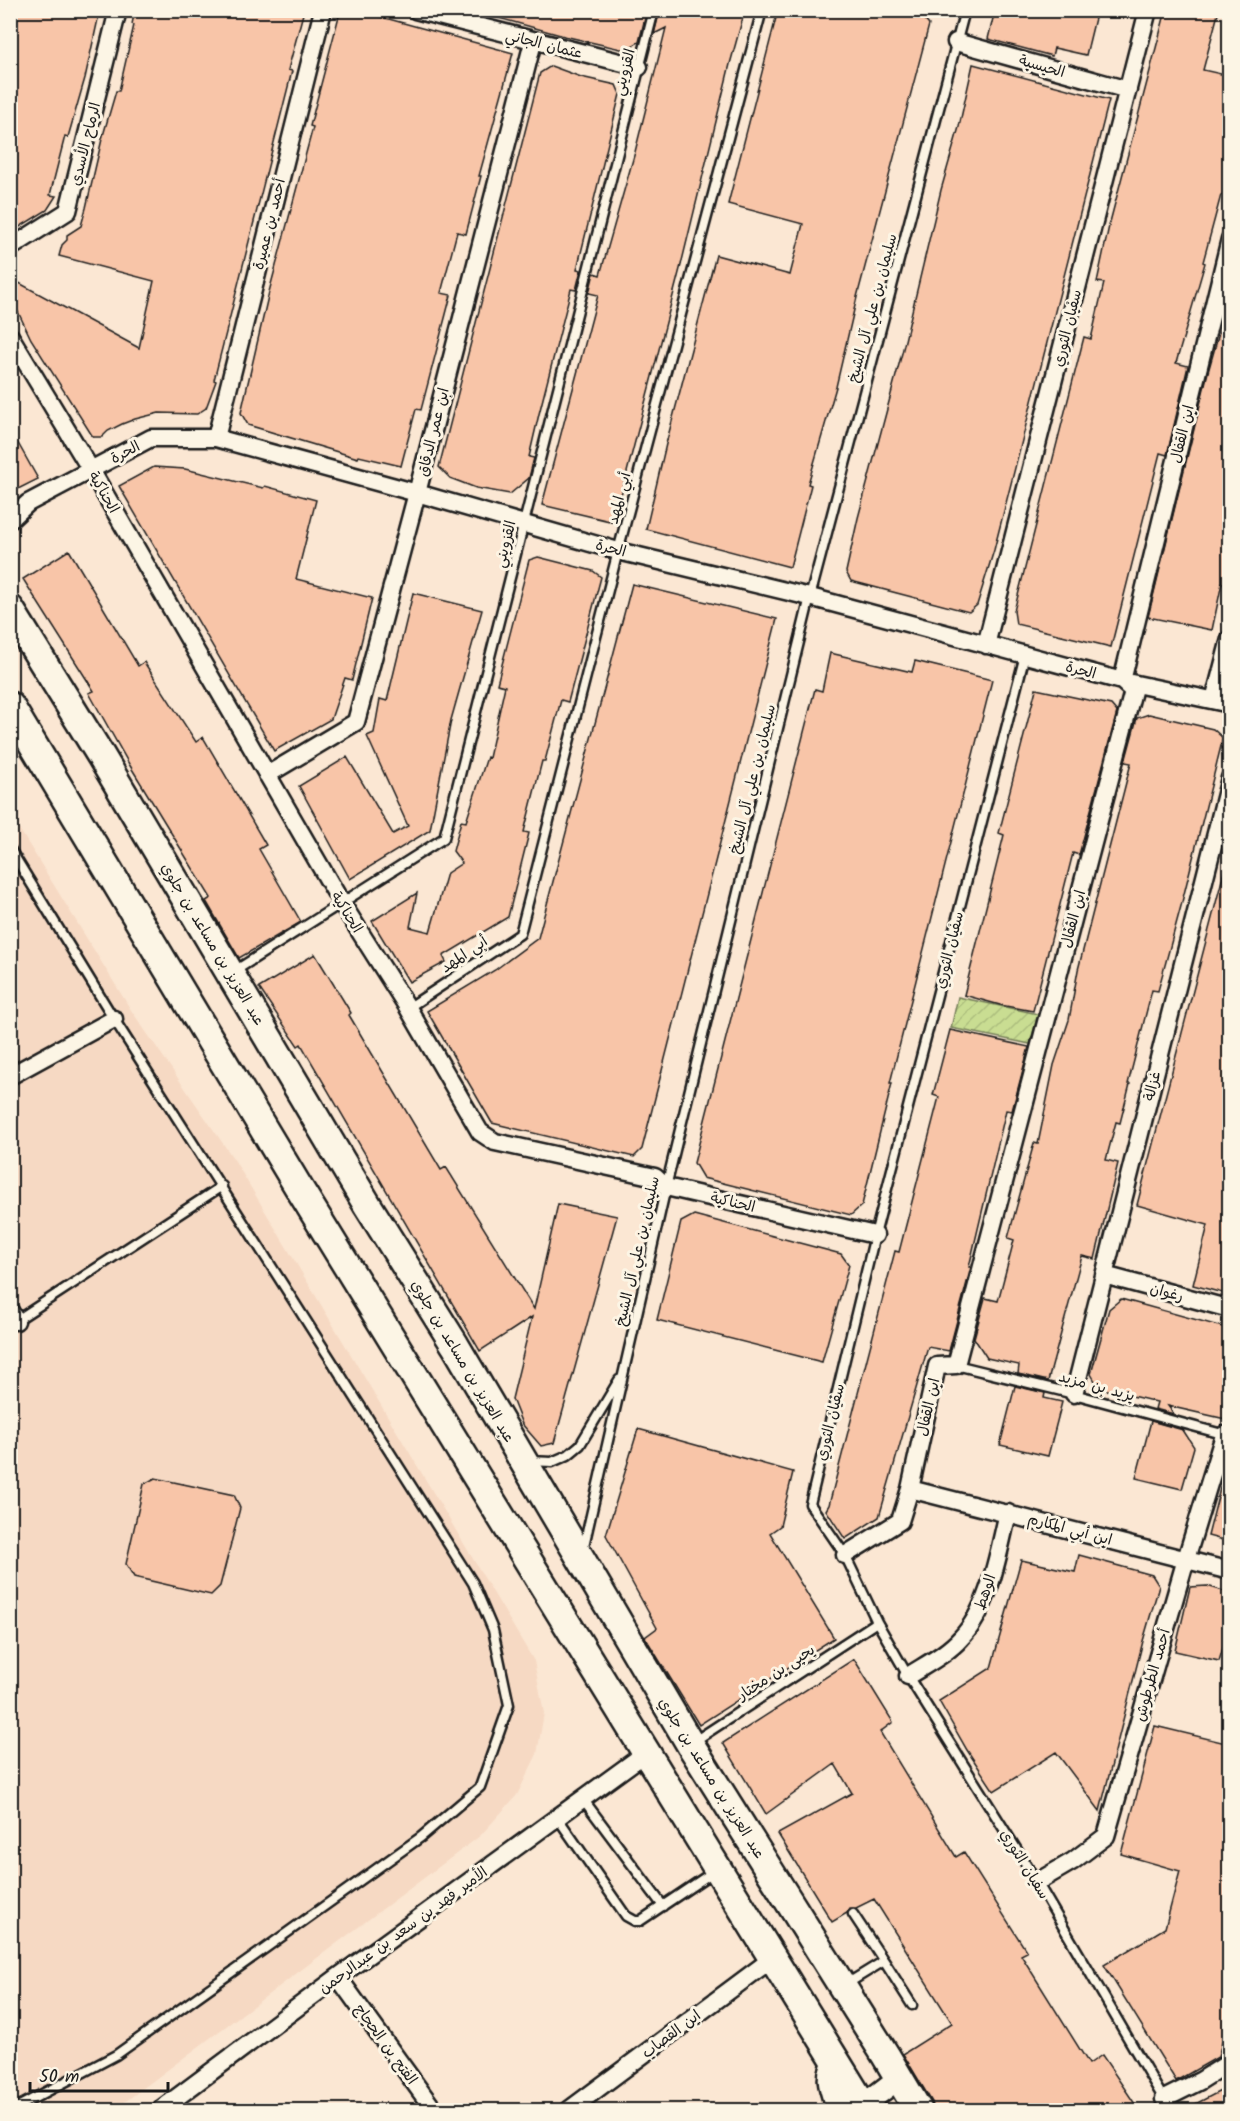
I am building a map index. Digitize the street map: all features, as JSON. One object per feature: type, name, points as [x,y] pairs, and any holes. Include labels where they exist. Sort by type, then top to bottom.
[{"type":"main road","name":"عبد العزيز بن مساعد بن جلوي","points":[[10,609],[101,756],[524,1461],[690,1744],[899,2078],[914,2109]]},
{"type":"main road","points":[[10,706],[299,1188],[773,1958],[837,2066],[856,2109]]},
{"type":"street","name":"الرماح الأسدي","points":[[10,248],[68,211],[118,10]]},
{"type":"street","name":"أحمد بن عميرة","points":[[216,438],[323,10]]},
{"type":"street","name":"عثمان الجاني","points":[[415,10],[533,42],[639,67]]},
{"type":"street","name":"سفيان الثوري","points":[[986,645],[1148,10]]},
{"type":"street","name":"ابن عمر الدقاق","points":[[267,776],[356,722],[533,42]]},
{"type":"street","name":"الحيسية","points":[[956,42],[1128,90]]},
{"type":"street","name":"ابن القفال","points":[[845,1555],[900,1521],[910,1489],[937,1366],[956,1365],[1133,691],[1122,681],[1230,239]]},
{"type":"street","name":"الحناكية","points":[[10,336],[91,470],[341,902],[408,1008],[480,1132],[495,1142],[654,1178],[666,1187],[875,1235]]},
{"type":"street","name":"الحرة","points":[[10,520],[27,503],[151,438],[216,438],[618,551],[810,597],[1122,681],[1222,702]]},
{"type":"street","points":[[1222,702],[1230,639]]},
{"type":"street","name":"غزالة","points":[[1074,1394],[1230,778]]},
{"type":"street","points":[[10,1076],[114,1018]]},
{"type":"street","name":"رغوان","points":[[1104,1275],[1230,1309]]},
{"type":"street","name":"أحمد الطرطوش","points":[[1037,1882],[1073,1861],[1106,1836],[1186,1559],[1227,1436]]},
{"type":"street","name":"ابن أبي المكارم","points":[[910,1489],[1230,1571]]},
{"type":"street","name":"الوهط","points":[[908,1676],[961,1639],[981,1610],[1008,1513]]},
{"type":"street","name":"الأمير فهد بن سعد بن عبدالرحمن","points":[[160,2110],[647,1752]]},
{"type":"street","name":"ابن القصاب","points":[[569,2110],[773,1958]]},
{"type":"street","name":"الفتح بن الحجاج","points":[[338,1977],[434,2110]]},
{"type":"street","points":[[1167,2105],[1230,2062]]},
{"type":"street","points":[[856,2109],[899,2078]]},
{"type":"lane","name":"القزويني","points":[[230,974],[444,838],[654,10]]},
{"type":"lane","name":"أبي المهد","points":[[408,1008],[520,934],[618,551],[762,10]]},
{"type":"lane","name":"سليمان بن علي آل الشيخ","points":[[582,1558],[666,1187],[810,597],[965,10]]},
{"type":"lane","name":"سفيان الثوري","points":[[1025,655],[875,1235],[810,1504],[845,1555],[877,1622],[908,1676],[1037,1882],[1167,2105]]},
{"type":"lane","points":[[10,849],[114,1018],[473,1583],[493,1630],[509,1705],[480,1786],[421,1837],[116,2055],[12,2110]]},
{"type":"lane","points":[[12,1319],[222,1186]]},
{"type":"lane","name":"يزيد بن مزيد","points":[[956,1365],[1074,1394],[1227,1436]]},
{"type":"lane","points":[[524,1461],[552,1462],[568,1455],[580,1445],[622,1375]]},
{"type":"lane","name":"يحيى بن مختار","points":[[690,1744],[877,1622]]},
{"type":"lane","points":[[583,1799],[663,1906]]},
{"type":"lane","points":[[557,1817],[626,1916],[635,1921],[640,1921],[718,1869]]},
{"type":"lane","points":[[853,1914],[912,2005]]},
{"type":"lane","points":[[842,1986],[884,1961]]},
{"type":"shaded area","points":[[10,814],[131,1010],[235,1161],[534,1661],[544,1713],[537,1754],[517,1795],[480,1836],[114,2110],[11,2110]]},
{"type":"green space","points":[[958,997],[1038,1014],[1030,1044],[951,1028]]},
{"type":"building","points":[[16,10],[100,10],[85,78],[68,137],[65,136],[50,195],[56,196],[47,210],[10,233],[10,32]]},
{"type":"building","points":[[135,10],[304,10],[288,70],[292,71],[214,380],[216,381],[206,408],[197,414],[159,413],[135,419],[108,431],[102,437],[93,437],[31,339],[10,295],[10,278],[139,348],[154,281],[59,256],[67,235],[81,226],[102,139],[116,91],[119,91],[134,25],[132,24]]},
{"type":"building","points":[[344,10],[356,10],[513,53],[479,176],[481,176],[466,234],[457,232],[441,293],[451,295],[421,410],[416,409],[401,466],[359,456],[358,458],[248,425],[241,413],[269,292],[313,127],[310,126],[339,16]]},
{"type":"building","points":[[489,10],[647,10],[639,42],[625,50],[488,15]]},
{"type":"building","points":[[660,10],[745,10],[614,522],[542,505],[598,295],[589,293],[594,273],[600,275],[635,152],[666,28],[654,34]]},
{"type":"building","points":[[778,10],[898,10],[922,17],[929,25],[857,297],[836,387],[808,484],[811,485],[790,567],[646,529],[716,255],[790,275],[803,224],[728,204]]},
{"type":"building","points":[[995,10],[1097,10],[1086,55],[1054,48],[1052,56],[988,39]]},
{"type":"building","points":[[1166,10],[1219,10],[1203,70],[1230,76],[1230,178],[1225,195],[1221,195],[1203,262],[1205,263],[1176,363],[1188,366],[1167,455],[1160,453],[1111,647],[1016,624],[1014,611],[1084,337],[1091,339],[1104,283],[1097,282],[1109,226]]},
{"type":"building","points":[[973,64],[1109,100],[994,550],[977,605],[969,612],[851,581],[846,572]]},
{"type":"building","points":[[551,66],[581,77],[616,85],[620,94],[577,269],[581,270],[576,290],[571,289],[539,414],[529,457],[534,458],[529,478],[510,494],[476,488],[450,478],[439,467],[540,73]]},
{"type":"building","points":[[1225,312],[1230,313],[1230,573],[1227,585],[1222,583],[1212,630],[1148,617]]},
{"type":"building","points":[[10,429],[38,479],[10,493]]},
{"type":"building","points":[[154,467],[185,469],[263,488],[265,486],[316,500],[296,579],[372,598],[352,680],[345,678],[331,719],[274,751],[119,486]]},
{"type":"building","points":[[69,550],[138,666],[144,662],[196,742],[203,737],[266,845],[259,849],[301,922],[239,958],[206,901],[211,898],[129,764],[89,693],[94,691],[23,579]]},
{"type":"building","points":[[538,557],[593,571],[601,577],[568,702],[561,700],[545,761],[542,761],[524,832],[529,833],[508,917],[443,956],[446,962],[409,982],[372,921],[417,893],[410,927],[430,932],[447,873],[462,863],[453,851],[461,821],[466,822],[487,757],[489,758],[505,686],[497,684],[529,560]]},
{"type":"building","points":[[632,584],[777,619],[642,1149],[634,1157],[492,1123],[427,1011],[495,970],[538,938]]},
{"type":"building","points":[[413,593],[482,610],[451,720],[430,830],[350,879],[299,786],[347,757],[393,834],[408,826],[367,736],[374,733],[380,699],[387,701]]},
{"type":"building","points":[[830,653],[912,672],[915,661],[992,680],[890,1083],[892,1083],[862,1205],[851,1215],[703,1178],[694,1163],[815,689],[822,691]]},
{"type":"building","points":[[1036,689],[1111,705],[1117,712],[1079,855],[1073,853],[1033,1011],[964,995],[1004,835],[999,833]]},
{"type":"building","points":[[1149,714],[1213,729],[1223,738],[1158,991],[1152,990],[1120,1123],[1116,1122],[1106,1160],[1118,1163],[1095,1259],[1082,1256],[1048,1381],[1018,1374],[1019,1365],[987,1358],[974,1338],[985,1298],[998,1301],[1014,1240],[1008,1238],[1034,1143],[1038,1144],[1054,1065],[1069,1020],[1078,970],[1131,763],[1125,762],[1137,718]]},
{"type":"building","points":[[1224,872],[1230,873],[1230,1295],[1193,1285],[1208,1225],[1137,1205]]},
{"type":"building","points":[[315,954],[441,1170],[446,1167],[534,1309],[558,1204],[617,1216],[554,1443],[541,1446],[522,1424],[512,1399],[532,1317],[480,1351],[301,1044],[298,1046],[259,988]]},
{"type":"building","points":[[950,1030],[1029,1047],[1012,1111],[1006,1110],[969,1267],[971,1267],[949,1351],[928,1347],[879,1517],[845,1539],[826,1510],[895,1251],[899,1252],[939,1097],[933,1095]]},
{"type":"building","points":[[694,1215],[841,1254],[849,1265],[822,1362],[657,1320],[681,1222]]},
{"type":"building","points":[[1121,1299],[1230,1329],[1230,1420],[1168,1406],[1174,1414],[1155,1409],[1157,1402],[1099,1388],[1091,1374],[1109,1309]]},
{"type":"building","points":[[1015,1386],[1045,1393],[1044,1398],[1062,1402],[1048,1456],[1000,1445]]},
{"type":"building","points":[[1151,1421],[1183,1430],[1194,1447],[1182,1489],[1136,1478]]},
{"type":"building","points":[[638,1429],[793,1472],[780,1526],[770,1533],[834,1638],[699,1725],[645,1637],[657,1628],[606,1535]]},
{"type":"building","points":[[1225,1469],[1230,1470],[1230,1542],[1208,1536]]},
{"type":"building","points":[[155,1478],[234,1495],[240,1508],[220,1586],[211,1595],[134,1577],[126,1564],[144,1484]]},
{"type":"building","points":[[1079,1555],[1152,1575],[1159,1586],[1100,1811],[1056,1752],[994,1791],[939,1701],[991,1668],[1021,1560],[1075,1572]]},
{"type":"building","points":[[1207,1586],[1230,1593],[1230,1625],[1219,1661],[1175,1651],[1190,1587]]},
{"type":"building","points":[[854,1659],[893,1722],[880,1732],[956,1857],[964,1852],[1027,1952],[1021,1955],[1089,2064],[1102,2055],[1139,2110],[934,2110],[932,2102],[903,2054],[952,2023],[874,1899],[856,1908],[850,1908],[847,1913],[832,1922],[778,1834],[852,1793],[835,1764],[766,1814],[723,1743]]},
{"type":"building","points":[[1155,1726],[1230,1744],[1230,2014],[1218,2057],[1176,2081],[1104,1965],[1165,1928],[1180,1871],[1121,1854]]},
{"type":"building","points":[[1230,2086],[1230,2110],[1184,2110]]}]
